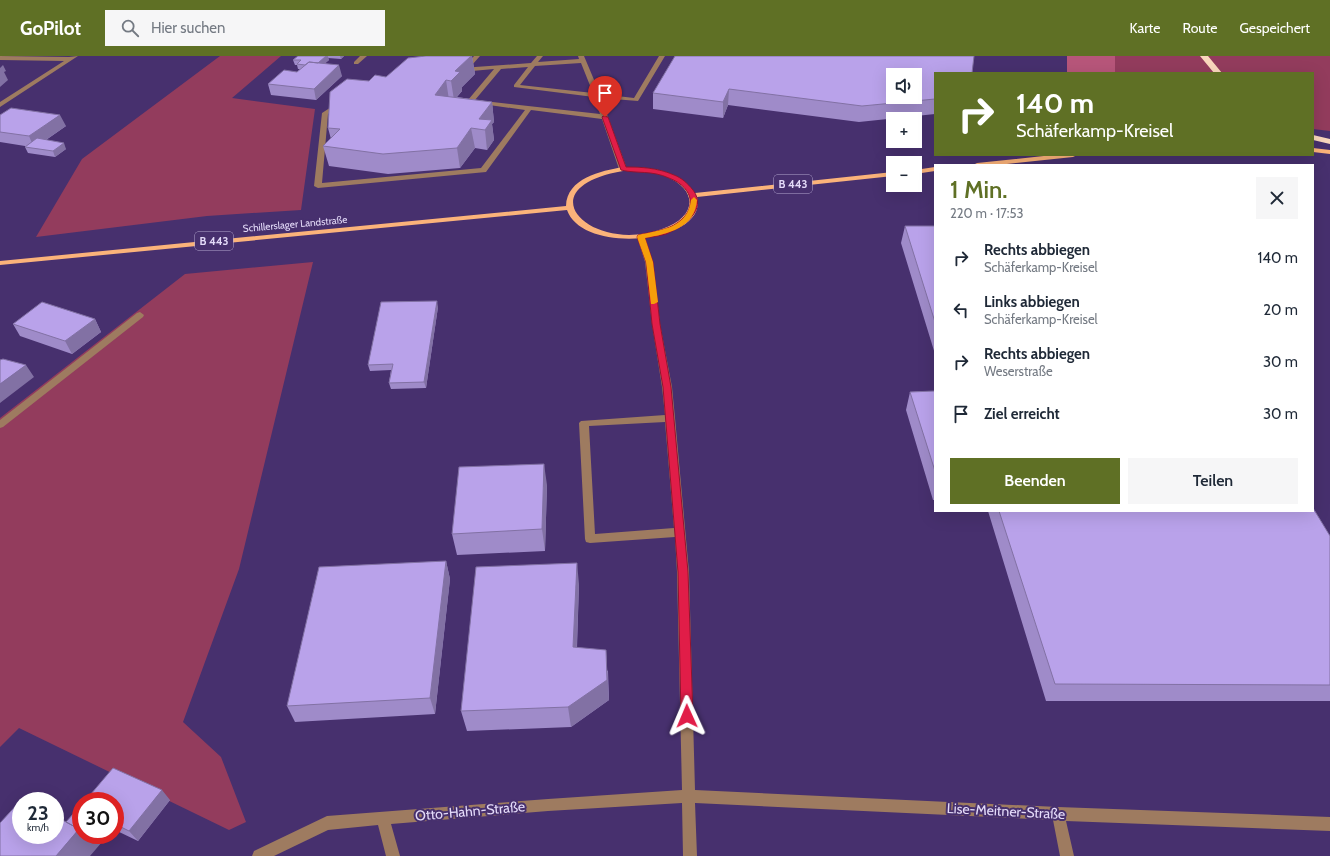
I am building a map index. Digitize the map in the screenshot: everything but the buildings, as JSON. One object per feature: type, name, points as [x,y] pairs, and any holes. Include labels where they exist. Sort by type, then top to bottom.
[{"type":"highway","points":[[1204,56],[1217,72]]},
{"type":"highway","points":[[1314,137],[1330,142]]},
{"type":"main road","points":[[1314,150],[1330,152]]},
{"type":"main road","points":[[987,164],[1063,156]]},
{"type":"main road","points":[[623,169],[658,171],[673,176],[684,184],[693,195],[693,210],[686,219],[676,227],[662,233],[641,237],[610,236],[595,231],[582,225],[573,217],[568,208],[569,197],[576,187],[588,178],[604,172],[623,169]]},
{"type":"main road","points":[[922,171],[934,170]]},
{"type":"main road","name":"B 443","points":[[693,195],[886,175]]},
{"type":"main road","name":"Schillerslager Landstraße","points":[[0,263],[568,208]]},
{"type":"street","points":[[356,63],[364,56]]},
{"type":"street","points":[[470,64],[477,56]]},
{"type":"street","points":[[540,56],[516,86],[636,100],[662,56]]},
{"type":"street","points":[[0,58],[72,58]]},
{"type":"street","points":[[0,105],[72,58]]},
{"type":"street","points":[[453,71],[532,65],[582,59],[597,95],[623,169]]},
{"type":"street","points":[[499,68],[470,101],[605,117]]},
{"type":"street","points":[[344,101],[325,113],[318,186],[483,170],[529,108]]},
{"type":"street","points":[[641,237],[649,262],[656,324],[667,387],[684,580],[690,856]]},
{"type":"street","points":[[0,425],[140,315]]},
{"type":"street","points":[[670,418],[584,423],[590,539],[679,532]]},
{"type":"street","name":"Lise-Meitner-Straße","points":[[689,796],[1058,814],[1328,822]]},
{"type":"street","name":"Otto-Hahn-Straße","points":[[259,856],[327,823],[548,805],[689,796]]},
{"type":"street","points":[[1058,814],[1067,856]]},
{"type":"street","points":[[383,818],[393,856]]},
{"type":"shaded area","points":[[220,56],[281,56],[232,98],[315,109],[301,210],[207,216],[36,237],[82,159]]},
{"type":"shaded area","points":[[1067,56],[1115,56],[1115,72],[1067,72]]},
{"type":"shaded area","points":[[1115,56],[1330,56],[1330,131],[1314,129],[1314,72],[1115,72]]},
{"type":"shaded area","points":[[313,262],[239,569],[183,722],[221,757],[246,822],[229,830],[19,728],[0,747],[0,418],[185,274]]},
{"type":"slow traffic","points":[[654,302],[649,262],[641,237],[662,233],[676,227],[686,219],[693,210],[694,200]]},
{"type":"route","points":[[605,117],[623,169],[658,171],[673,176],[684,184],[693,195],[694,201],[693,210],[686,219],[676,227],[662,233],[641,237],[649,262],[656,324],[667,387],[683,572],[687,716]]}]
